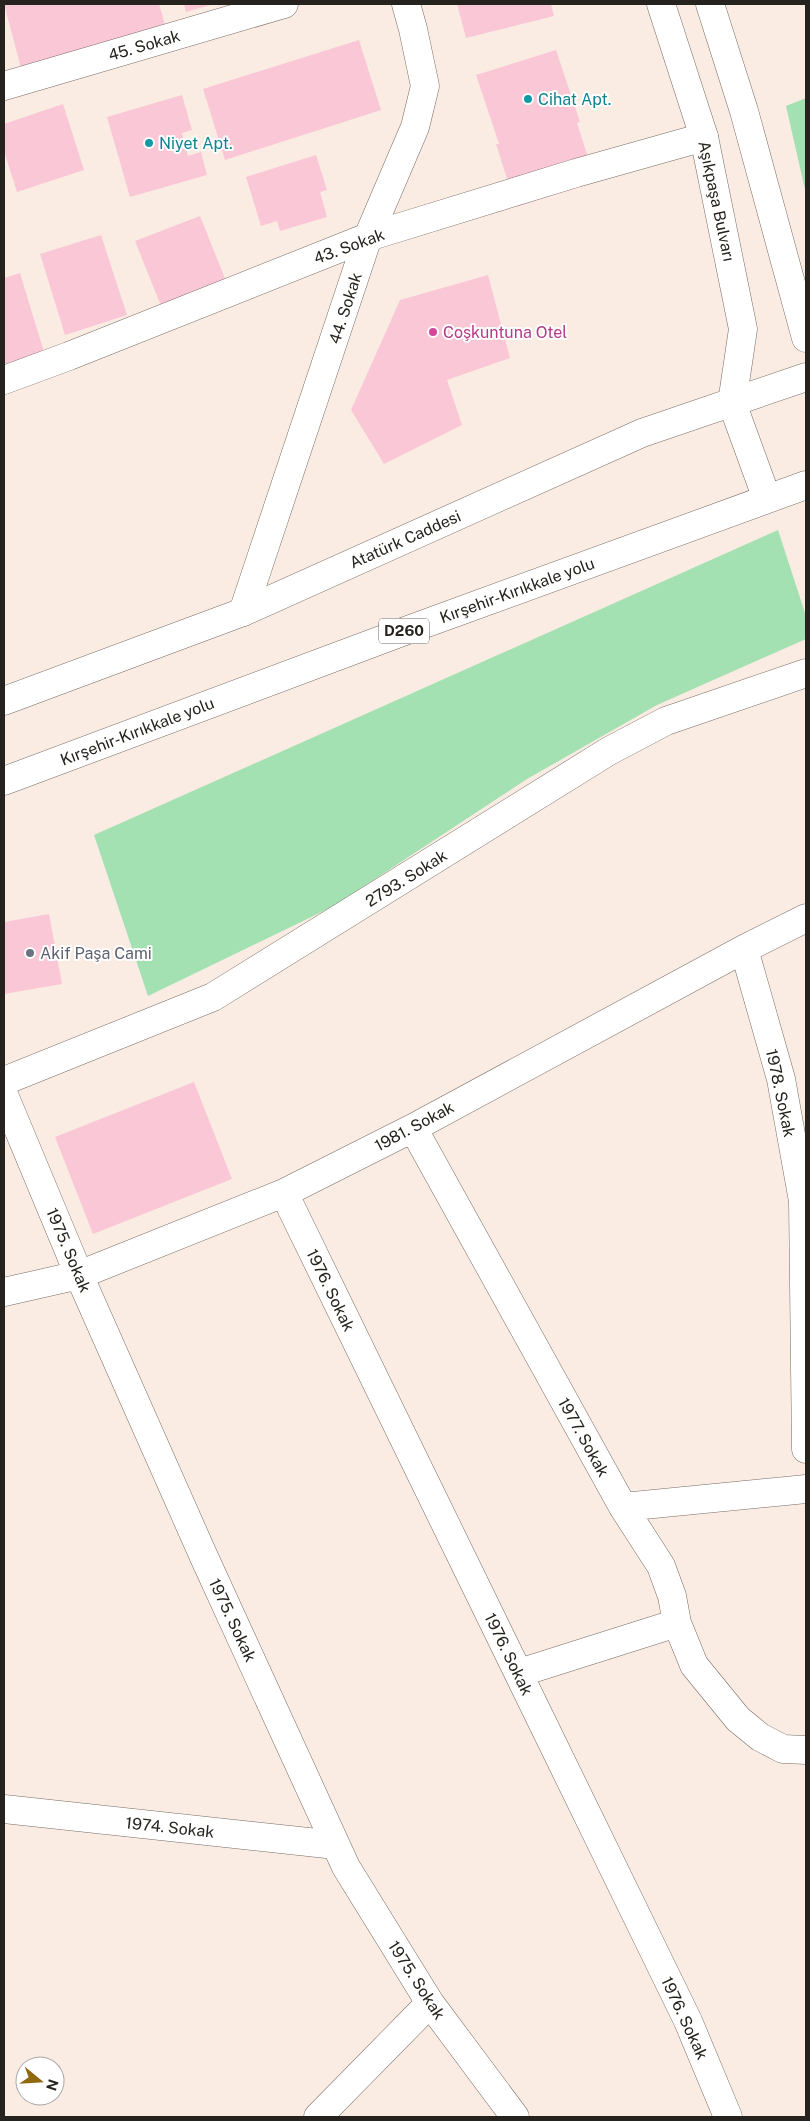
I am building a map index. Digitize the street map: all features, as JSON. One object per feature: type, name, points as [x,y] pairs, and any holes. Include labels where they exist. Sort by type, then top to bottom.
[{"type":"main road","name":"45. Sokak","points":[[4,86],[284,4]]},
{"type":"main road","name":"44. Sokak","points":[[243,612],[368,237],[415,127],[425,86],[406,4]]},
{"type":"main road","name":"Aşıkpaşa Bulvarı","points":[[661,4],[704,137],[743,329],[732,403]]},
{"type":"main road","points":[[710,4],[744,111],[806,338]]},
{"type":"main road","name":"43. Sokak","points":[[4,380],[78,353],[368,237],[576,173],[704,137]]},
{"type":"main road","name":"Atatürk Caddesi","points":[[4,701],[243,612],[642,433],[806,376]]},
{"type":"main road","points":[[732,403],[767,499]]},
{"type":"main road","name":"Kırşehir-Kırıkkale yolu","points":[[4,781],[405,631],[806,485]]},
{"type":"main road","name":"2793. Sokak","points":[[4,1081],[213,997],[609,751],[666,721],[806,673]]},
{"type":"main road","name":"1981. Sokak","points":[[4,1292],[79,1275],[284,1193],[413,1128],[744,949],[806,918]]},
{"type":"main road","name":"1978. Sokak","points":[[744,949],[781,1080],[803,1202],[806,1449]]},
{"type":"main road","name":"1975. Sokak","points":[[4,1095],[79,1275],[204,1558],[346,1867],[430,2003],[515,2117]]},
{"type":"main road","name":"1977. Sokak","points":[[413,1128],[623,1507],[661,1566],[672,1596],[676,1623],[694,1665],[738,1719],[760,1737],[783,1749],[806,1750]]},
{"type":"main road","name":"1976. Sokak","points":[[284,1193],[688,2021],[719,2091],[728,2117]]},
{"type":"main road","points":[[623,1507],[806,1489]]},
{"type":"main road","points":[[519,1673],[676,1623]]},
{"type":"main road","name":"1974. Sokak","points":[[4,1809],[336,1845]]},
{"type":"main road","points":[[318,2117],[430,2003]]},
{"type":"green space","points":[[806,98],[806,194],[786,106]]},
{"type":"green space","points":[[778,530],[806,616],[806,639],[657,705],[527,779],[334,906],[148,996],[94,835]]},
{"type":"building","points":[[4,4],[159,4],[166,28],[21,68]]},
{"type":"building","points":[[184,4],[214,4],[186,12]]},
{"type":"building","points":[[457,4],[551,4],[554,16],[466,38]]},
{"type":"building","points":[[359,40],[381,110],[225,160],[203,89]]},
{"type":"building","points":[[556,50],[580,122],[577,123],[596,182],[516,207],[496,144],[499,144],[476,75]]},
{"type":"building","name":"Niyet Apt.","points":[[182,95],[192,130],[182,133],[188,156],[201,152],[207,175],[130,197],[107,117]]},
{"type":"building","points":[[63,104],[84,170],[17,192],[4,151],[4,124]]},
{"type":"building","points":[[316,155],[327,190],[320,192],[327,217],[280,231],[277,221],[261,226],[246,177]]},
{"type":"building","points":[[200,216],[226,281],[161,306],[135,241]]},
{"type":"building","points":[[101,235],[127,315],[65,335],[40,254]]},
{"type":"building","points":[[20,273],[44,352],[4,364],[4,278]]},
{"type":"building","name":"Coşkuntuna Otel","points":[[488,275],[510,358],[447,380],[462,425],[384,464],[351,410],[400,300]]},
{"type":"building","name":"Akif Paşa Cami","points":[[49,914],[62,984],[4,994],[4,922]]},
{"type":"building","points":[[194,1082],[232,1179],[93,1234],[55,1137]]},
{"type":"place","name":"Cihat Apt.","points":[[528,99]]},
{"type":"place","name":"Niyet Apt.","points":[[149,143]]},
{"type":"place","name":"Coşkuntuna Otel","points":[[433,332]]},
{"type":"place","name":"Akif Paşa Cami","points":[[30,953]]}]
